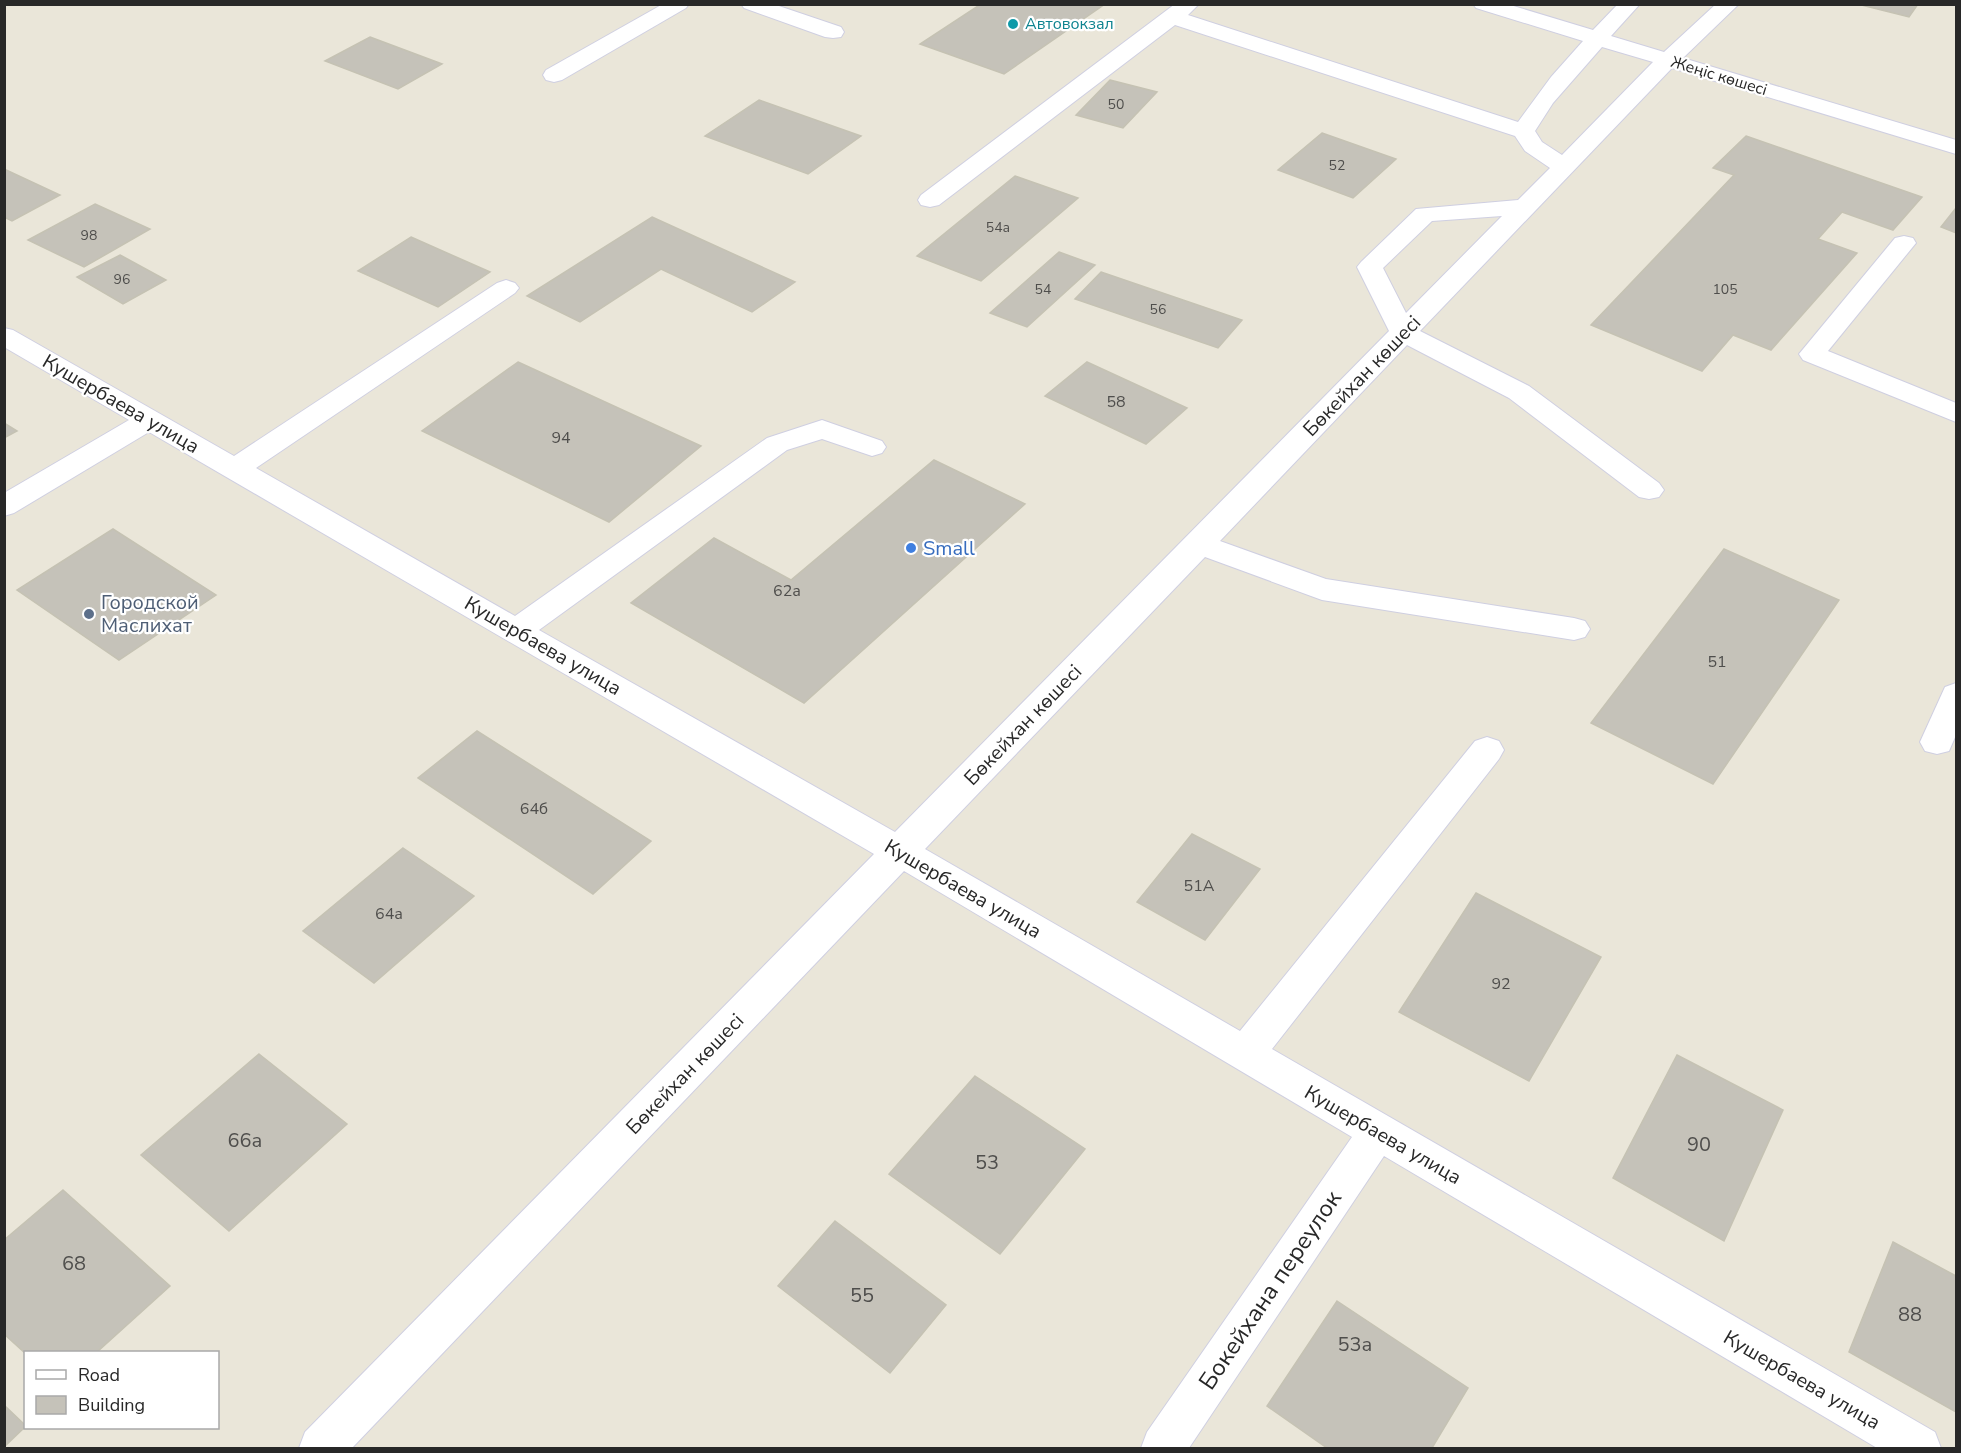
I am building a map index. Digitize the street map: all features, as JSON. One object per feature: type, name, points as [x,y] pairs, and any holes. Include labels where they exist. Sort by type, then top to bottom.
[{"type":"street","points":[[554,75],[680,4]]},
{"type":"street","points":[[750,4],[833,32]]},
{"type":"street","name":"Жеңіс көшесі","points":[[1483,4],[1956,147]]},
{"type":"street","points":[[1524,132],[1532,116],[1630,4]]},
{"type":"street","name":"Бөкейхан көшесі","points":[[321,1449],[1667,61],[1729,4]]},
{"type":"street","points":[[930,200],[1181,11],[1524,132],[1533,146],[1565,167]]},
{"type":"street","points":[[1525,207],[1425,214],[1370,267],[1403,333],[1519,392],[1649,490]]},
{"type":"street","points":[[1904,243],[1812,354],[1956,413]]},
{"type":"street","points":[[235,469],[506,288]]},
{"type":"street","name":"Кушербаева улица","points":[[4,336],[900,852],[1919,1449]]},
{"type":"street","points":[[4,506],[149,420]]},
{"type":"street","points":[[516,631],[777,444],[822,429],[872,447]]},
{"type":"street","points":[[1199,544],[1322,589],[1574,629]]},
{"type":"street","points":[[1937,742],[1956,695]]},
{"type":"street","points":[[1245,1054],[1487,750]]},
{"type":"street","name":"Бокейхана переулок","points":[[1163,1449],[1378,1132]]},
{"type":"building","name":"Автовокзал","points":[[981,4],[1105,4],[1004,74],[920,44]]},
{"type":"building","points":[[1861,4],[1918,4],[1909,17],[1861,5]]},
{"type":"building","points":[[370,37],[442,64],[398,89],[325,61]]},
{"type":"building","points":[[1110,80],[1157,92],[1123,128],[1076,115]]},
{"type":"building","points":[[759,100],[861,136],[808,174],[705,136]]},
{"type":"building","points":[[1322,133],[1396,159],[1353,198],[1278,170]]},
{"type":"building","points":[[1746,136],[1922,197],[1893,230],[1842,212],[1818,239],[1857,253],[1771,350],[1733,335],[1702,371],[1591,325],[1734,175],[1713,168]]},
{"type":"building","points":[[4,169],[60,195],[12,221],[4,217]]},
{"type":"building","points":[[1015,176],[1078,198],[981,281],[917,256]]},
{"type":"building","points":[[95,204],[150,229],[84,267],[28,240]]},
{"type":"building","points":[[1956,208],[1956,233],[1941,227]]},
{"type":"building","points":[[652,217],[795,282],[752,312],[661,269],[580,322],[527,296]]},
{"type":"building","points":[[411,237],[490,272],[438,307],[358,271]]},
{"type":"building","points":[[1059,252],[1095,265],[1027,327],[990,313]]},
{"type":"building","points":[[120,255],[166,280],[123,304],[77,277]]},
{"type":"building","points":[[1101,272],[1242,320],[1218,348],[1075,299]]},
{"type":"building","points":[[518,362],[701,446],[609,522],[422,431]]},
{"type":"building","points":[[1087,362],[1187,408],[1146,444],[1045,396]]},
{"type":"building","points":[[4,423],[17,431],[4,438]]},
{"type":"building","points":[[934,460],[1025,504],[804,703],[631,603],[714,538],[791,580]]},
{"type":"building","points":[[113,529],[216,595],[119,660],[17,590]]},
{"type":"building","points":[[1724,549],[1839,600],[1713,784],[1591,723]]},
{"type":"building","points":[[477,731],[651,841],[593,894],[418,778]]},
{"type":"building","points":[[1192,834],[1260,869],[1205,940],[1137,902]]},
{"type":"building","points":[[403,848],[474,896],[374,983],[303,931]]},
{"type":"building","points":[[1476,893],[1601,957],[1529,1081],[1399,1012]]},
{"type":"building","points":[[259,1054],[347,1124],[229,1231],[141,1155]]},
{"type":"building","points":[[1677,1055],[1783,1110],[1724,1241],[1613,1178]]},
{"type":"building","points":[[975,1076],[1085,1149],[1000,1254],[889,1174]]},
{"type":"building","points":[[63,1190],[170,1286],[98,1351],[24,1352],[4,1334],[4,1240]]},
{"type":"building","points":[[835,1221],[946,1305],[890,1373],[778,1286]]},
{"type":"building","points":[[1893,1242],[1956,1276],[1956,1412],[1849,1352]]},
{"type":"building","points":[[1337,1301],[1468,1388],[1432,1448],[1327,1448],[1267,1406]]},
{"type":"building","points":[[4,1405],[24,1424],[24,1428],[4,1447]]},
{"type":"place","name":"Автовокзал","points":[[1013,24]]},
{"type":"place","name":"Small","points":[[911,548]]},
{"type":"place","name":"Городской Маслихат","points":[[89,614]]}]
